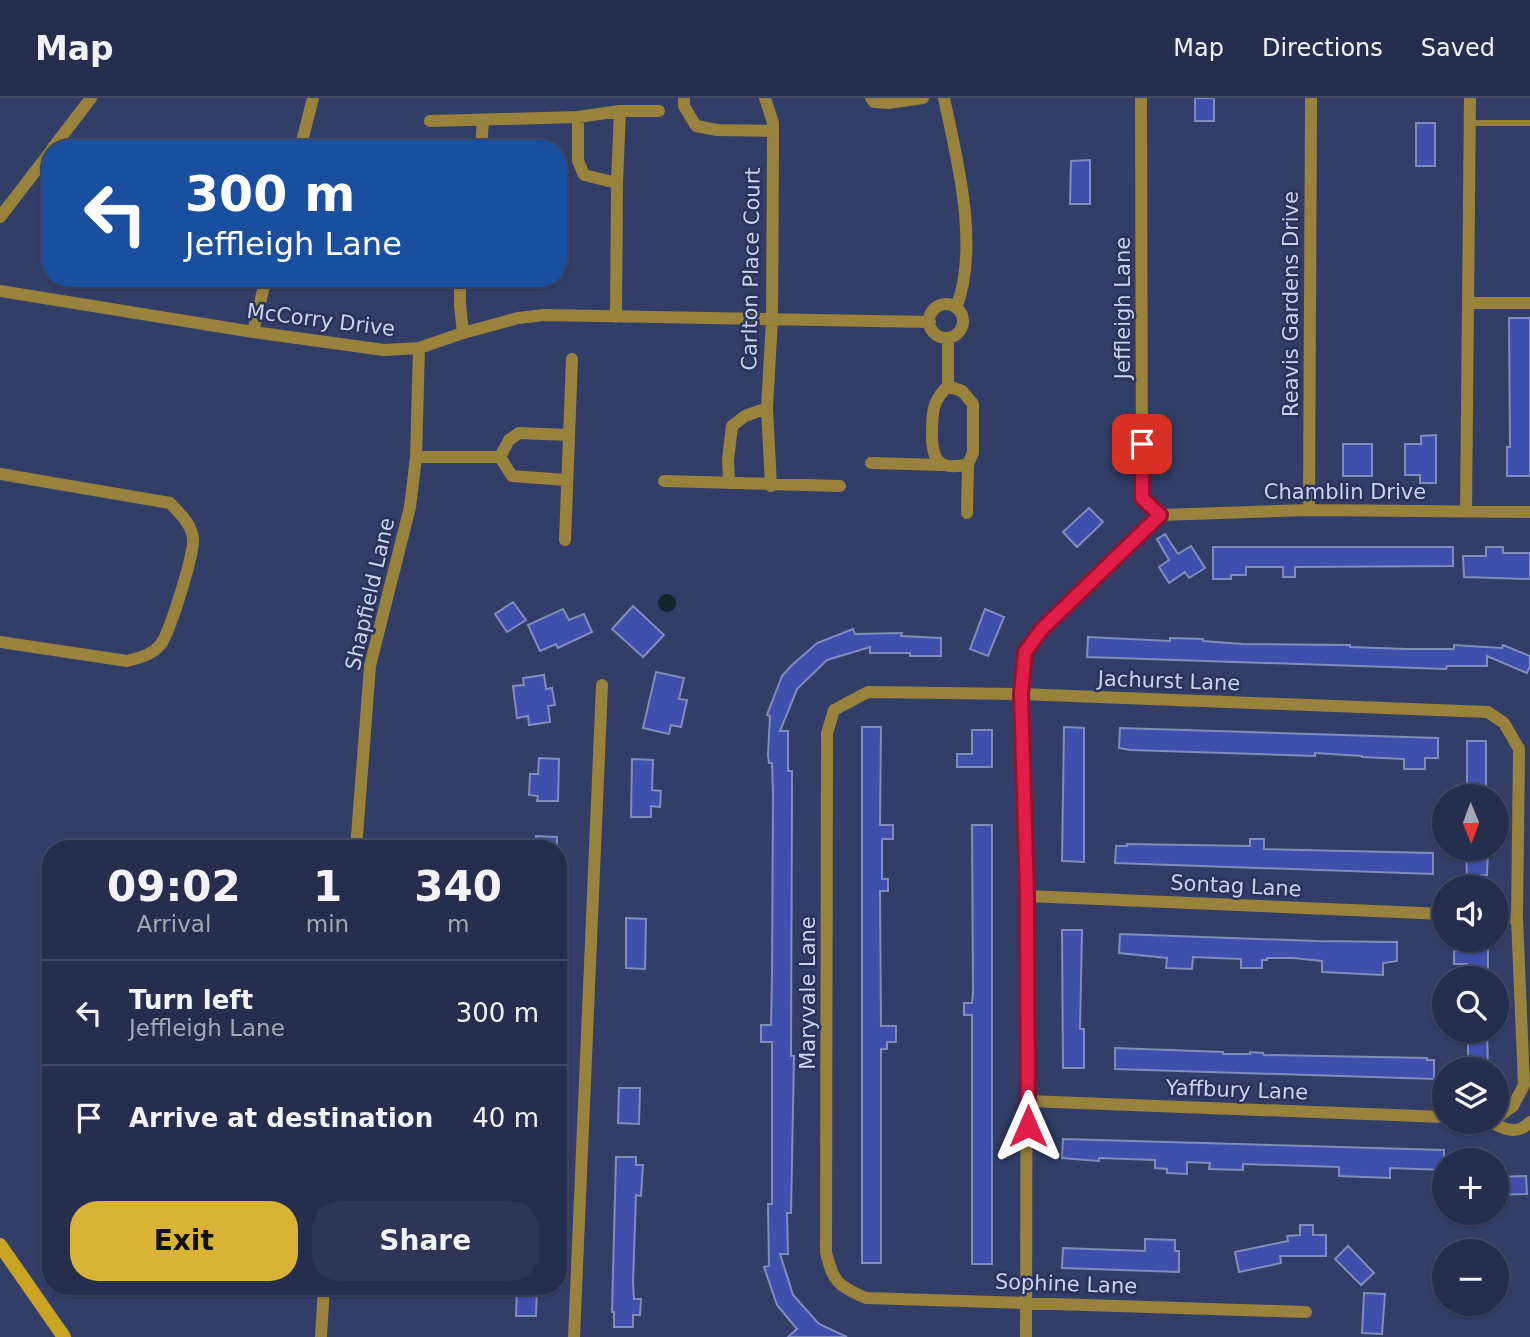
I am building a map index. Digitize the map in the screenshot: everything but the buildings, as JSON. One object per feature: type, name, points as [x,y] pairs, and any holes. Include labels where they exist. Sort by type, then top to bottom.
[{"type":"main road","points":[[0,1245],[64,1337]]},
{"type":"street","points":[[60,140],[91,98]]},
{"type":"street","points":[[302,140],[313,98]]},
{"type":"street","points":[[684,98],[684,106],[696,126],[717,130],[773,131]]},
{"type":"street","name":"Carlton Place Court","points":[[765,98],[773,123],[772,320],[767,408],[771,486]]},
{"type":"street","points":[[871,98],[874,102],[888,103],[922,98]]},
{"type":"street","points":[[944,98],[963,191],[966,255],[962,289],[956,308]]},
{"type":"street","name":"Jeffleigh Lane","points":[[1141,98],[1142,498],[1160,515]]},
{"type":"street","name":"Reavis Gardens Drive","points":[[1309,510],[1311,98]]},
{"type":"street","points":[[1466,511],[1470,98]]},
{"type":"street","points":[[616,317],[620,111]]},
{"type":"street","points":[[430,121],[578,117],[620,111],[659,111]]},
{"type":"street","points":[[578,117],[576,135],[583,175],[617,183]]},
{"type":"street","points":[[482,140],[484,120]]},
{"type":"street","points":[[0,217],[42,163]]},
{"type":"street","points":[[253,332],[264,287]]},
{"type":"street","points":[[460,287],[463,332]]},
{"type":"street","name":"McCorry Drive","points":[[0,291],[253,332],[384,349],[419,348],[463,332],[518,318],[544,315],[930,322]]},
{"type":"street","points":[[1468,303],[1530,303]]},
{"type":"street","points":[[941,305],[956,308],[961,313],[963,324],[958,334],[948,338],[933,332],[930,322],[932,312],[941,305]]},
{"type":"street","points":[[942,465],[932,452],[932,408],[948,386],[948,338]]},
{"type":"street","name":"Shapfield Lane","points":[[357,840],[370,666],[411,507],[416,457],[419,348]]},
{"type":"street","points":[[565,540],[572,359]]},
{"type":"street","points":[[948,386],[962,391],[973,404],[973,453],[968,464],[967,513]]},
{"type":"street","points":[[729,483],[728,460],[733,426],[745,416],[767,408]]},
{"type":"street","points":[[500,457],[509,440],[519,433],[568,435]]},
{"type":"street","points":[[416,457],[500,457]]},
{"type":"street","points":[[500,457],[512,476],[566,480]]},
{"type":"street","points":[[871,463],[942,465],[955,468],[968,464]]},
{"type":"street","points":[[0,474],[170,503],[185,519],[193,539],[180,598],[160,644],[146,656],[127,661],[0,642]]},
{"type":"street","points":[[664,481],[840,486]]},
{"type":"street","name":"Chamblin Drive","points":[[1160,515],[1309,510],[1530,512]]},
{"type":"street","points":[[1027,1337],[1027,896],[1021,694],[1025,652],[1042,629],[1160,515]]},
{"type":"street","points":[[574,1337],[602,685]]},
{"type":"street","name":"Jachurst Lane","points":[[834,710],[868,692],[1021,694],[1488,712],[1504,723],[1519,749],[1517,918]]},
{"type":"street","name":"Maryvale Lane","points":[[832,1276],[825,1252],[827,733],[834,710]]},
{"type":"street","name":"Sontag Lane","points":[[1027,896],[1432,913]]},
{"type":"street","points":[[1509,918],[1517,918],[1527,1082],[1509,1109]]},
{"type":"street","name":"Yaffbury Lane","points":[[1028,1101],[1432,1117]]},
{"type":"street","points":[[1509,1132],[1523,1129],[1530,1122]]},
{"type":"street","name":"Sophine Lane","points":[[832,1276],[850,1291],[866,1297],[1306,1312]]},
{"type":"street","points":[[321,1337],[323,1295]]},
{"type":"lane","points":[[1469,123],[1530,123]]},
{"type":"shaded area","points":[[667,594],[675,599],[676,603],[671,611],[667,612],[659,607],[658,603],[663,595]]},
{"type":"route","points":[[1028,1126],[1027,896],[1021,694],[1025,652],[1042,629],[1160,515],[1142,498],[1142,444]]}]
